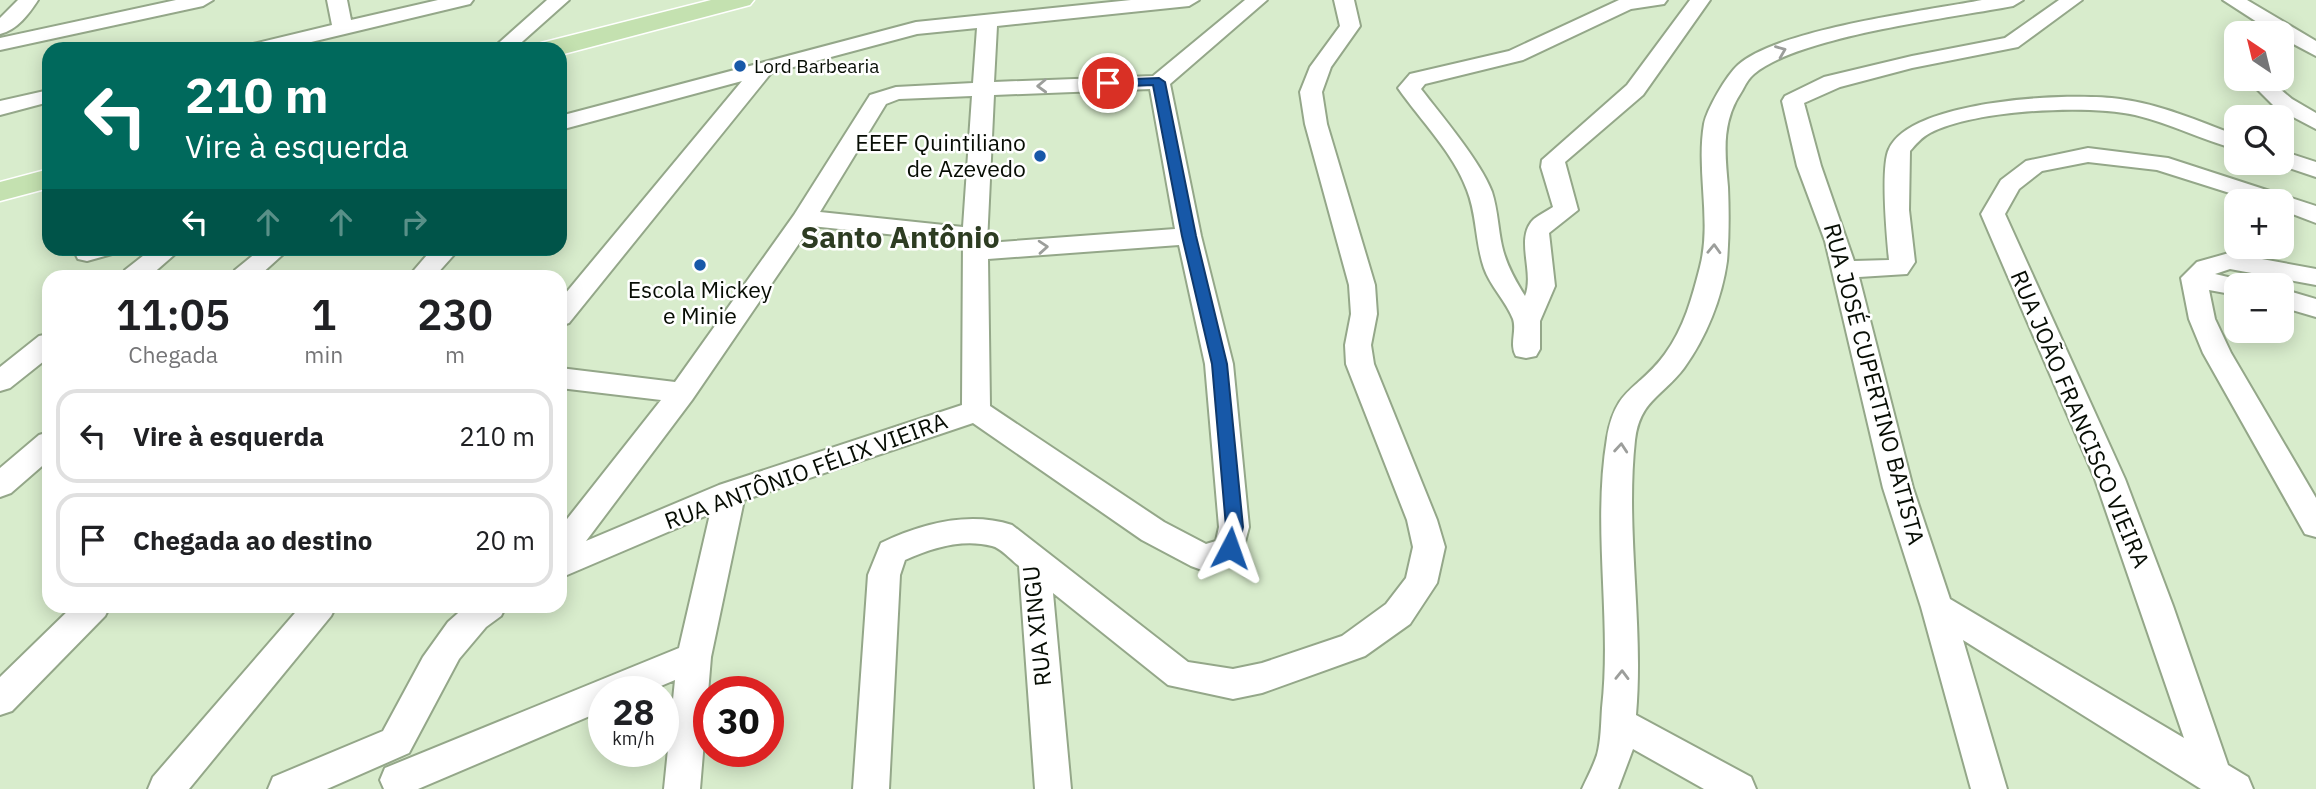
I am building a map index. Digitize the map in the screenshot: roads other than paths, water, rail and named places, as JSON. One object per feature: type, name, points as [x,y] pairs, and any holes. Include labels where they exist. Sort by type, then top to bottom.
[{"type":"main road","points":[[567,45],[741,0]]},
{"type":"main road","points":[[0,192],[42,180]]},
{"type":"street","points":[[0,29],[21,11],[28,0]]},
{"type":"street","points":[[0,44],[203,0]]},
{"type":"street","points":[[337,0],[343,29]]},
{"type":"street","points":[[316,42],[343,29],[463,0]]},
{"type":"street","points":[[510,42],[559,0]]},
{"type":"street","points":[[567,125],[765,67],[916,28],[1189,0]]},
{"type":"street","points":[[567,542],[682,393],[804,218],[872,107],[884,96],[982,88],[1159,82],[1257,0]]},
{"type":"street","points":[[1034,559],[1180,675],[1233,684],[1262,678],[1353,646],[1398,614],[1421,583],[1429,547],[1418,507],[1360,364],[1358,345],[1364,314],[1362,285],[1316,124],[1311,92],[1321,67],[1350,26],[1344,0]]},
{"type":"street","points":[[1527,321],[1498,272],[1489,245],[1488,222],[1474,179],[1447,137],[1409,88],[1418,79],[1516,56],[1626,4],[1657,0]]},
{"type":"street","points":[[1526,349],[1527,321],[1542,286],[1537,233],[1542,225],[1566,210],[1553,160],[1635,90],[1700,0]]},
{"type":"street","points":[[1600,789],[1615,754],[1620,724],[1623,674],[1618,508],[1621,440],[1628,408],[1674,362],[1700,317],[1714,262],[1716,190],[1712,147],[1716,120],[1726,98],[1745,70],[1779,50],[1859,29],[2013,0]]},
{"type":"street","name":"RUA JOSÉ CUPERTINO BATISTA","points":[[1989,789],[1937,607],[1898,488],[1844,269],[1822,197],[1809,166],[1793,101],[1832,82],[1912,62],[2011,43],[2073,0]]},
{"type":"street","points":[[2232,0],[2250,21]]},
{"type":"street","points":[[987,21],[975,244],[976,411],[1153,531],[1202,557],[1217,557],[1230,548],[1234,527],[1219,364],[1189,236],[1159,82]]},
{"type":"street","points":[[2294,41],[2316,50]]},
{"type":"street","points":[[567,308],[765,67]]},
{"type":"street","points":[[2267,91],[2294,111],[2316,122]]},
{"type":"street","points":[[0,108],[42,98]]},
{"type":"street","points":[[1844,269],[1892,270],[1898,268],[1902,262],[1897,210],[1899,150],[1922,128],[1969,114],[2022,108],[2118,105],[2173,119],[2224,138]]},
{"type":"street","name":"RUA JOÃO FRANCISCO VIEIRA","points":[[2225,783],[2098,450],[2034,313],[1993,214],[2009,185],[2034,166],[2088,155],[2160,163],[2241,189]]},
{"type":"street","points":[[2294,162],[2316,170]]},
{"type":"street","points":[[2294,207],[2316,215]]},
{"type":"street","points":[[804,218],[975,244],[1189,236]]},
{"type":"street","points":[[142,270],[160,256]]},
{"type":"street","points":[[251,270],[268,256]]},
{"type":"street","points":[[427,270],[440,256]]},
{"type":"street","points":[[2194,278],[2206,268],[2229,261],[2316,277]]},
{"type":"street","points":[[2194,278],[2224,285]]},
{"type":"street","points":[[2194,278],[2202,319],[2217,353],[2316,525]]},
{"type":"street","points":[[2294,302],[2316,308]]},
{"type":"street","points":[[0,381],[42,348]]},
{"type":"street","points":[[567,378],[682,393]]},
{"type":"street","name":"RUA ANTÔNIO FÉLIX VIEIRA","points":[[567,562],[730,494],[976,411]]},
{"type":"street","points":[[0,485],[42,449]]},
{"type":"street","points":[[682,789],[694,657],[730,494]]},
{"type":"street","name":"RUA XINGU","points":[[871,789],[884,575],[892,552],[915,541],[957,531],[1001,534],[1034,559],[1053,789]]},
{"type":"street","points":[[1937,607],[2225,783]]},
{"type":"street","points":[[0,700],[87,613]]},
{"type":"street","points":[[166,789],[314,613]]},
{"type":"street","points":[[478,613],[438,660],[396,742],[398,785],[588,701]]},
{"type":"street","points":[[648,676],[694,657]]},
{"type":"street","points":[[1620,724],[1738,789]]},
{"type":"street","points":[[286,789],[396,742]]},
{"type":"place","name":"Lord Barbearia","points":[[740,66]]},
{"type":"place","name":"EEEF Quintiliano de Azevedo","points":[[1040,156]]},
{"type":"place","name":"Escola Mickey e Minie","points":[[700,265]]},
{"type":"district","name":"Santo Antônio","points":[[900,238]]}]
